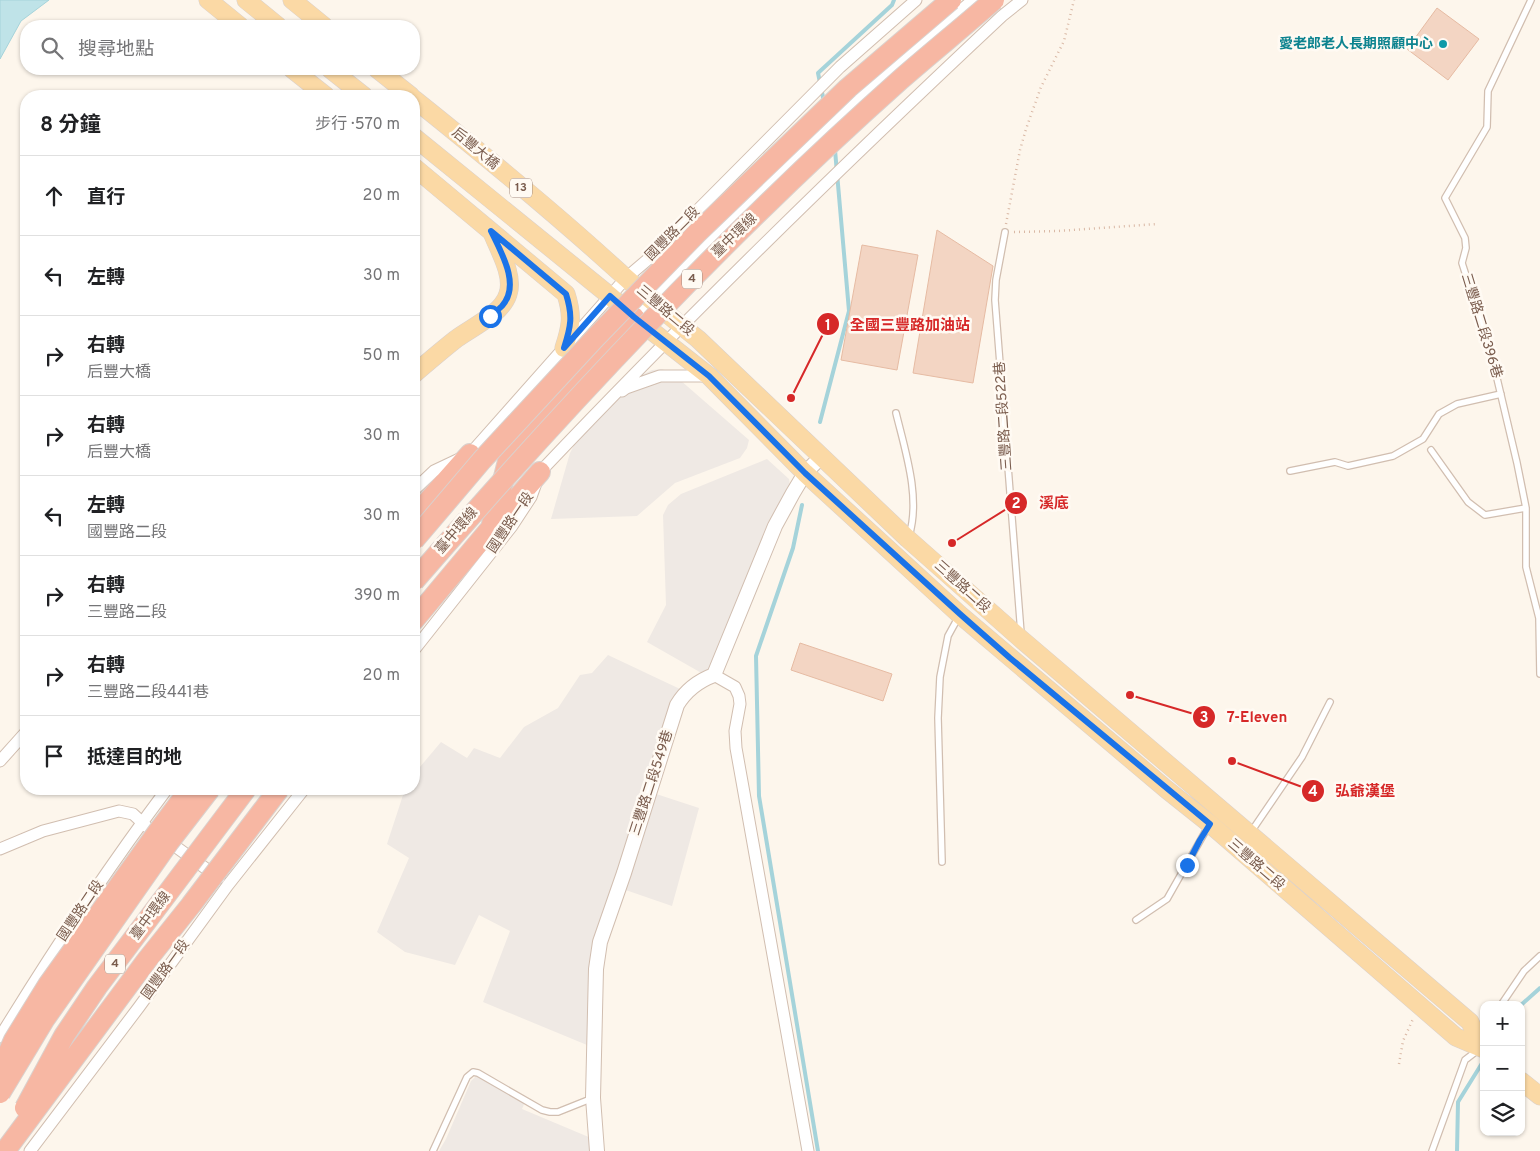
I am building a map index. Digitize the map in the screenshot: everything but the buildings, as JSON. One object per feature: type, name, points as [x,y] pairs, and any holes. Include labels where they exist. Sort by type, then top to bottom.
[{"type":"highway","name":"臺中環線","points":[[420,533],[482,460],[596,337],[697,233],[848,88],[951,0]]},
{"type":"highway","name":"臺中環線","points":[[420,574],[568,409],[711,259],[817,156],[900,80],[994,0]]},
{"type":"highway","points":[[491,528],[508,461],[514,449],[634,317]]},
{"type":"highway","points":[[420,510],[470,454]]},
{"type":"highway","points":[[420,613],[540,472]]},
{"type":"highway","points":[[0,1072],[14,1040],[48,985],[186,795]]},
{"type":"highway","name":"臺中環線","points":[[0,1093],[44,1020],[169,842],[205,795]]},
{"type":"highway","name":"臺中環線","points":[[1,1151],[64,1036],[97,988],[242,795]]},
{"type":"highway","points":[[5,1151],[147,960],[191,905],[287,795]]},
{"type":"main road","points":[[208,0],[233,20]]},
{"type":"main road","points":[[246,0],[271,20]]},
{"type":"main road","points":[[292,0],[317,20]]},
{"type":"main road","points":[[300,75],[318,90]]},
{"type":"main road","points":[[338,75],[356,90]]},
{"type":"main road","points":[[385,75],[403,90]]},
{"type":"main road","name":"后豐大橋","points":[[420,104],[626,278]]},
{"type":"main road","name":"后豐大橋","points":[[420,142],[610,296]]},
{"type":"main road","points":[[420,172],[566,294],[570,308],[571,327],[564,348]]},
{"type":"main road","points":[[420,369],[456,339],[503,305],[509,293],[507,265],[491,231]]},
{"type":"main road","name":"三豐路二段","points":[[626,278],[698,339],[822,456],[908,539],[1016,649],[1210,824],[1456,1037],[1480,1045]]},
{"type":"main road","name":"三豐路二段","points":[[610,296],[709,376],[805,473],[960,614],[1016,649],[1220,809],[1470,1022],[1480,1040]]},
{"type":"main road","points":[[1525,1084],[1540,1096]]},
{"type":"street","name":"國豐路二段","points":[[420,484],[434,471],[470,454],[626,278],[653,255],[840,67],[916,0]]},
{"type":"street","points":[[634,317],[711,239],[882,77],[973,0]]},
{"type":"street","points":[[610,399],[907,105],[1002,16],[1022,0]]},
{"type":"street","points":[[882,77],[907,105]]},
{"type":"street","points":[[610,399],[626,388],[660,376],[709,376]]},
{"type":"street","name":"國豐路一段","points":[[420,642],[512,526],[531,497],[540,472],[610,399]]},
{"type":"street","points":[[808,1151],[736,748],[735,731],[740,696],[735,687],[714,675],[775,526],[805,473],[822,456]]},
{"type":"street","name":"三豐路二段549巷","points":[[597,1151],[593,1098],[596,969],[600,942],[624,873],[677,705],[691,687],[714,675]]},
{"type":"street","points":[[0,761],[20,739]]},
{"type":"street","name":"國豐路二段","points":[[0,1037],[42,969],[163,795]]},
{"type":"street","name":"國豐路一段","points":[[30,1151],[228,885],[287,795]]},
{"type":"street","points":[[0,848],[43,831],[118,811],[132,814],[228,885]]},
{"type":"lane","name":"三豐路二段396巷","points":[[1531,0],[1488,91],[1487,127],[1445,198],[1465,238],[1466,248],[1462,263],[1491,353],[1526,508],[1526,566],[1539,618],[1540,674]]},
{"type":"lane","name":"三豐路二段522巷","points":[[1005,232],[996,280],[995,300],[1016,649]]},
{"type":"lane","points":[[1290,471],[1336,462],[1348,466],[1393,456],[1423,439],[1439,414],[1457,404],[1500,394]]},
{"type":"lane","points":[[896,413],[907,457],[912,492],[913,522],[908,539]]},
{"type":"lane","points":[[1431,450],[1468,502],[1485,515],[1526,508]]},
{"type":"lane","points":[[942,862],[938,718],[940,676],[948,636],[960,614]]},
{"type":"lane","points":[[1250,834],[1302,758],[1330,702]]},
{"type":"lane","points":[[1136,920],[1167,899],[1174,890],[1200,840],[1220,809]]},
{"type":"lane","points":[[1504,1001],[1524,971],[1540,956]]},
{"type":"lane","points":[[1432,1151],[1465,1060],[1480,1048]]},
{"type":"lane","points":[[432,1151],[467,1077],[473,1072],[478,1073],[534,1106],[550,1112],[558,1112],[593,1098]]},
{"type":"path","points":[[1074,0],[1064,41],[1041,87],[1026,129],[1020,150],[1005,232],[1058,231],[1157,224]]},
{"type":"path","points":[[1399,1064],[1403,1041],[1419,1006]]},
{"type":"shaded area","points":[[662,369],[672,373],[749,440],[747,448],[740,458],[675,483],[637,516],[551,519],[570,453],[586,422],[620,386],[652,370]]},
{"type":"shaded area","points":[[767,459],[789,479],[790,486],[711,670],[705,675],[647,642],[666,605],[663,515],[668,505],[681,494]]},
{"type":"shaded area","points":[[608,655],[680,689],[644,790],[699,808],[672,906],[614,886],[590,966],[587,1045],[483,1002],[510,931],[479,915],[455,965],[405,952],[377,932],[409,858],[387,844],[403,795],[420,795],[420,767],[441,742],[467,758],[474,748],[500,758],[524,727],[558,708],[580,675],[592,673]]},
{"type":"shaded area","points":[[476,1076],[525,1102],[522,1109],[591,1138],[591,1151],[439,1151],[471,1081]]},
{"type":"water","points":[[0,0],[49,0],[20,20],[0,59]]},
{"type":"waterway","points":[[824,102],[818,73],[892,5],[894,0]]},
{"type":"waterway","points":[[820,422],[849,311],[835,150]]},
{"type":"waterway","points":[[802,505],[793,548],[756,656],[759,796],[818,1151]]},
{"type":"waterway","points":[[1525,1001],[1540,988]]},
{"type":"waterway","points":[[1457,1151],[1458,1102],[1480,1066]]},
{"type":"place","name":"愛老郎老人長期照顧中心","points":[[1443,44]]},
{"type":"place","name":"全國三豐路加油站","points":[[791,398]]},
{"type":"place","name":"溪底","points":[[952,543]]},
{"type":"place","name":"7-Eleven","points":[[1130,695]]},
{"type":"place","name":"弘爺漢堡","points":[[1232,761]]},
{"type":"route","points":[[490,316],[503,305],[509,293],[507,265],[491,231],[566,294],[570,308],[571,327],[564,348],[610,296],[709,376],[805,473],[960,614],[1010,658],[1210,824],[1187,865]]}]
